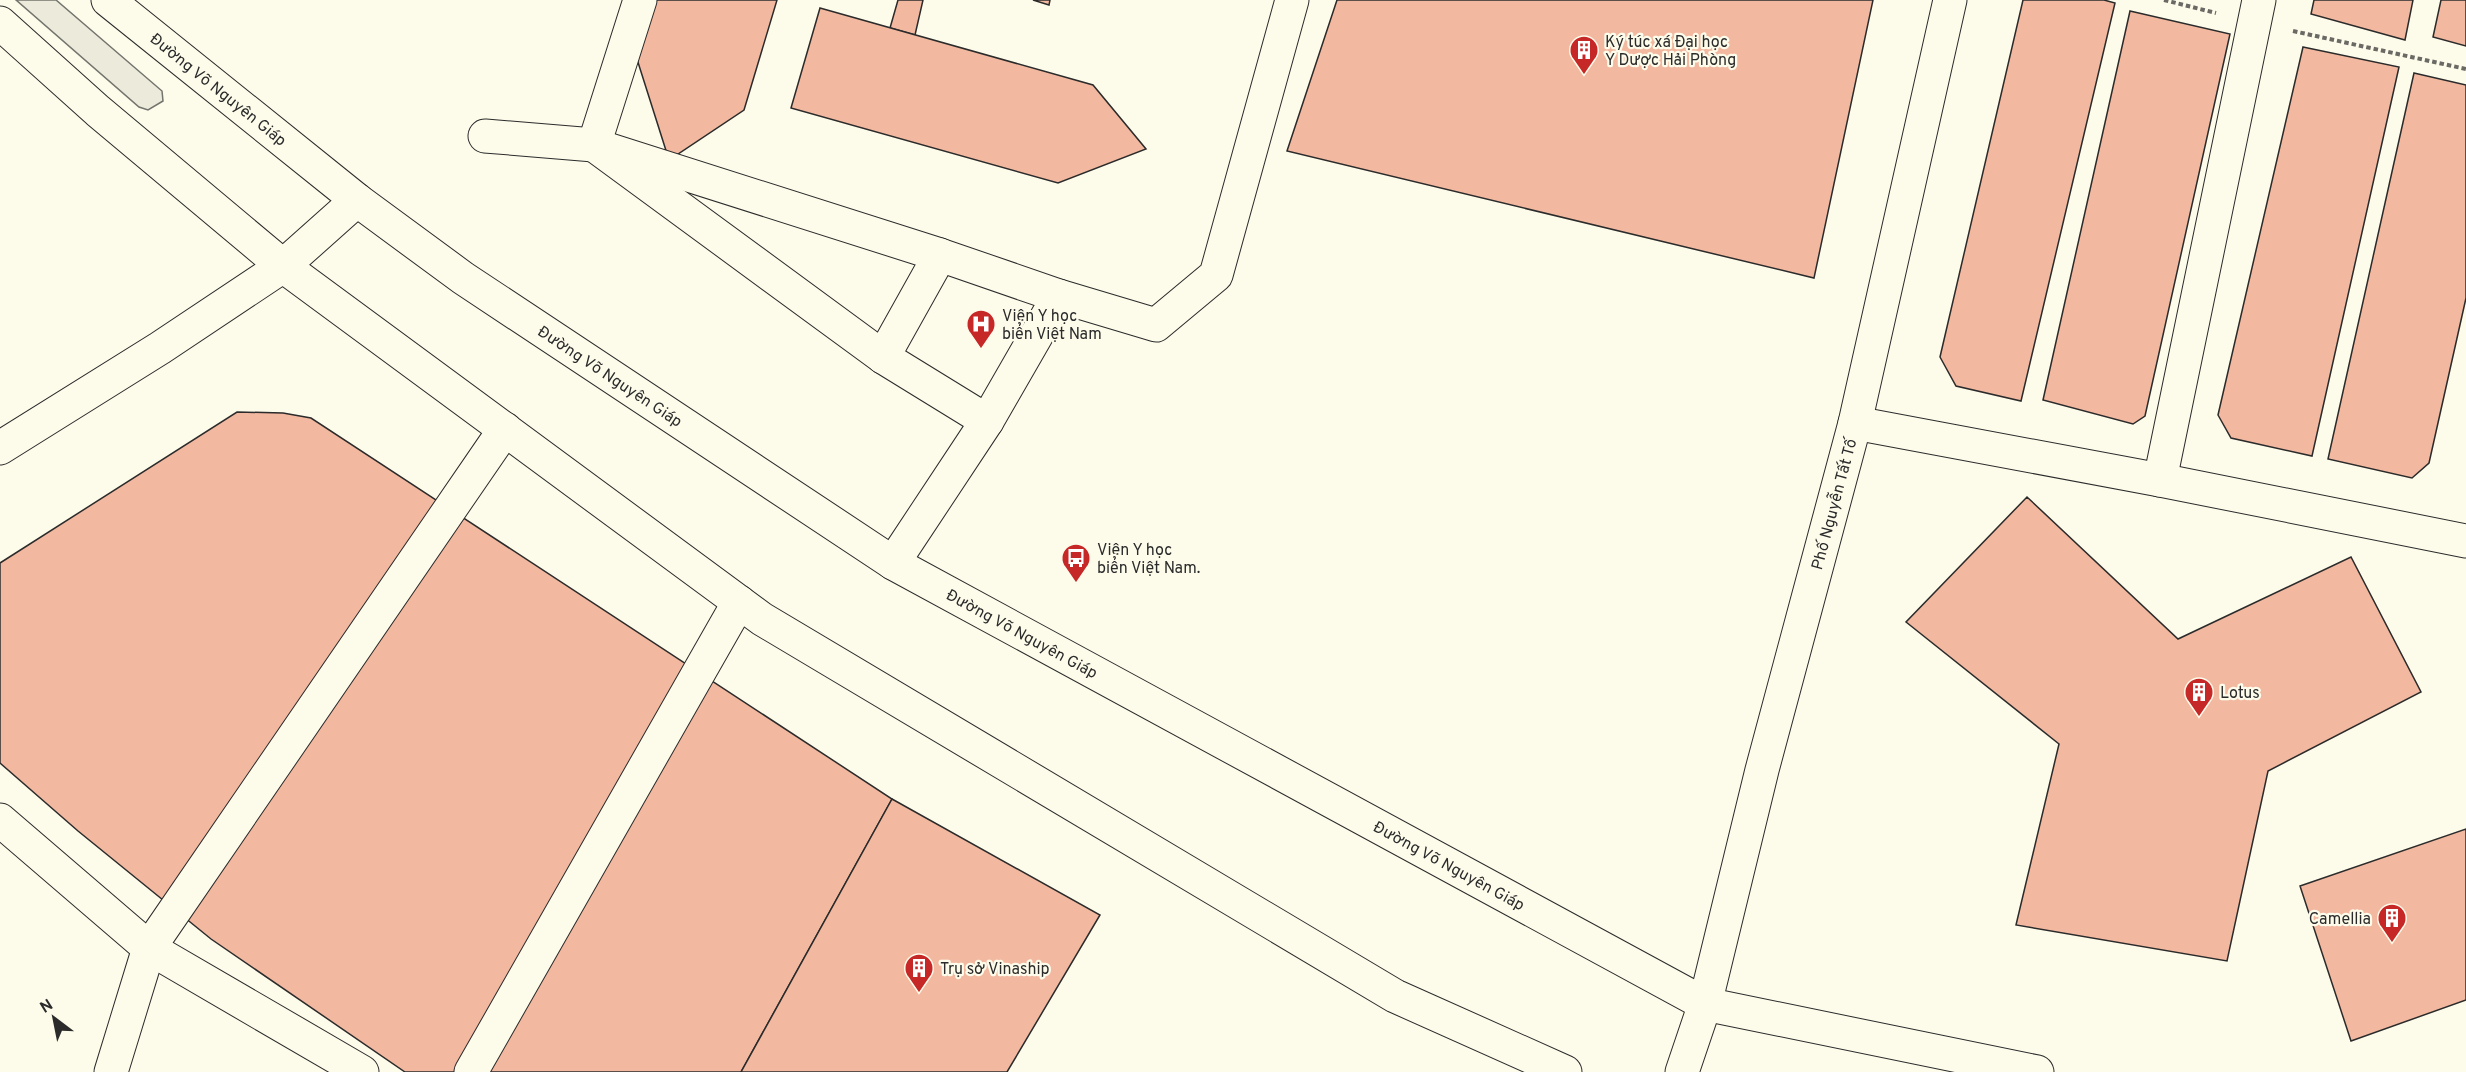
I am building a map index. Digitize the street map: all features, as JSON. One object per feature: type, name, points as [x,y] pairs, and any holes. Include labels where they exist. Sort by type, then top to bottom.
[{"type":"main road","name":"Đường Võ Nguyên Giáp","points":[[108,0],[357,200],[463,278],[893,563],[1705,1004],[2037,1072]]},
{"type":"main road","points":[[594,145],[640,0]]},
{"type":"main road","points":[[485,136],[594,145],[1156,326],[1216,275],[1292,0]]},
{"type":"main road","name":"Phố Nguyễn Tất Tố","points":[[1682,1072],[1705,1004],[1762,770],[1855,423],[1950,0]]},
{"type":"main road","points":[[2160,480],[2257,11]]},
{"type":"main road","points":[[0,23],[98,111],[283,266],[773,625],[1395,996],[1565,1072]]},
{"type":"main road","points":[[594,145],[883,357],[987,421]]},
{"type":"main road","points":[[0,448],[160,348],[283,266],[357,200]]},
{"type":"main road","points":[[883,357],[940,255]]},
{"type":"main road","points":[[893,563],[987,421],[1059,296]]},
{"type":"main road","points":[[1855,423],[2465,537]]},
{"type":"main road","points":[[111,1072],[149,948],[505,429]]},
{"type":"main road","points":[[471,1072],[739,602]]},
{"type":"main road","points":[[0,820],[149,948],[362,1072]]},
{"type":"path","points":[[2164,0],[2257,11],[2466,69]]},
{"type":"shaded area","points":[[16,0],[56,0],[162,91],[163,101],[148,110],[139,107]]},
{"type":"building","points":[[653,0],[777,0],[744,110],[669,160],[636,56]]},
{"type":"building","points":[[898,0],[923,0],[915,35],[890,28]]},
{"type":"building","points":[[1033,0],[1050,0],[1049,5]]},
{"type":"building","name":"Ký túc xá Đại học Y Dược Hải Phòng","points":[[1337,0],[1873,0],[1814,278],[1287,151]]},
{"type":"building","points":[[2023,0],[2104,0],[2115,3],[2021,401],[1956,386],[1940,357]]},
{"type":"building","points":[[2314,0],[2413,0],[2405,40],[2311,14]]},
{"type":"building","points":[[2441,0],[2466,0],[2466,46],[2433,37]]},
{"type":"building","points":[[820,8],[1093,85],[1146,149],[1058,183],[791,108]]},
{"type":"building","points":[[2130,11],[2230,34],[2145,416],[2133,424],[2043,400]]},
{"type":"building","points":[[2303,47],[2399,67],[2312,456],[2231,438],[2218,415]]},
{"type":"building","points":[[2414,73],[2466,85],[2466,298],[2429,463],[2412,478],[2328,459]]},
{"type":"building","points":[[237,412],[283,413],[311,418],[892,799],[741,1072],[405,1072],[211,939],[78,831],[0,763],[0,563]]},
{"type":"building","name":"Lotus","points":[[2027,497],[2178,639],[2351,557],[2421,692],[2268,771],[2227,961],[2016,925],[2059,744],[1906,622]]},
{"type":"building","name":"Trụ sở Vinaship","points":[[892,799],[1100,915],[1007,1072],[741,1072]]},
{"type":"building","name":"Camellia","points":[[2466,829],[2466,1000],[2351,1041],[2300,886]]},
{"type":"place","name":"Ký túc xá Đại học Y Dược Hải Phòng","points":[[1584,76]]},
{"type":"place","name":"Viện Y học biển Việt Nam","points":[[981,350]]},
{"type":"place","name":"Viện Y học biển Việt Nam.","points":[[1076,584]]},
{"type":"place","name":"Lotus","points":[[2199,718]]},
{"type":"place","name":"Camellia","points":[[2392,944]]},
{"type":"place","name":"Trụ sở Vinaship","points":[[919,994]]}]
